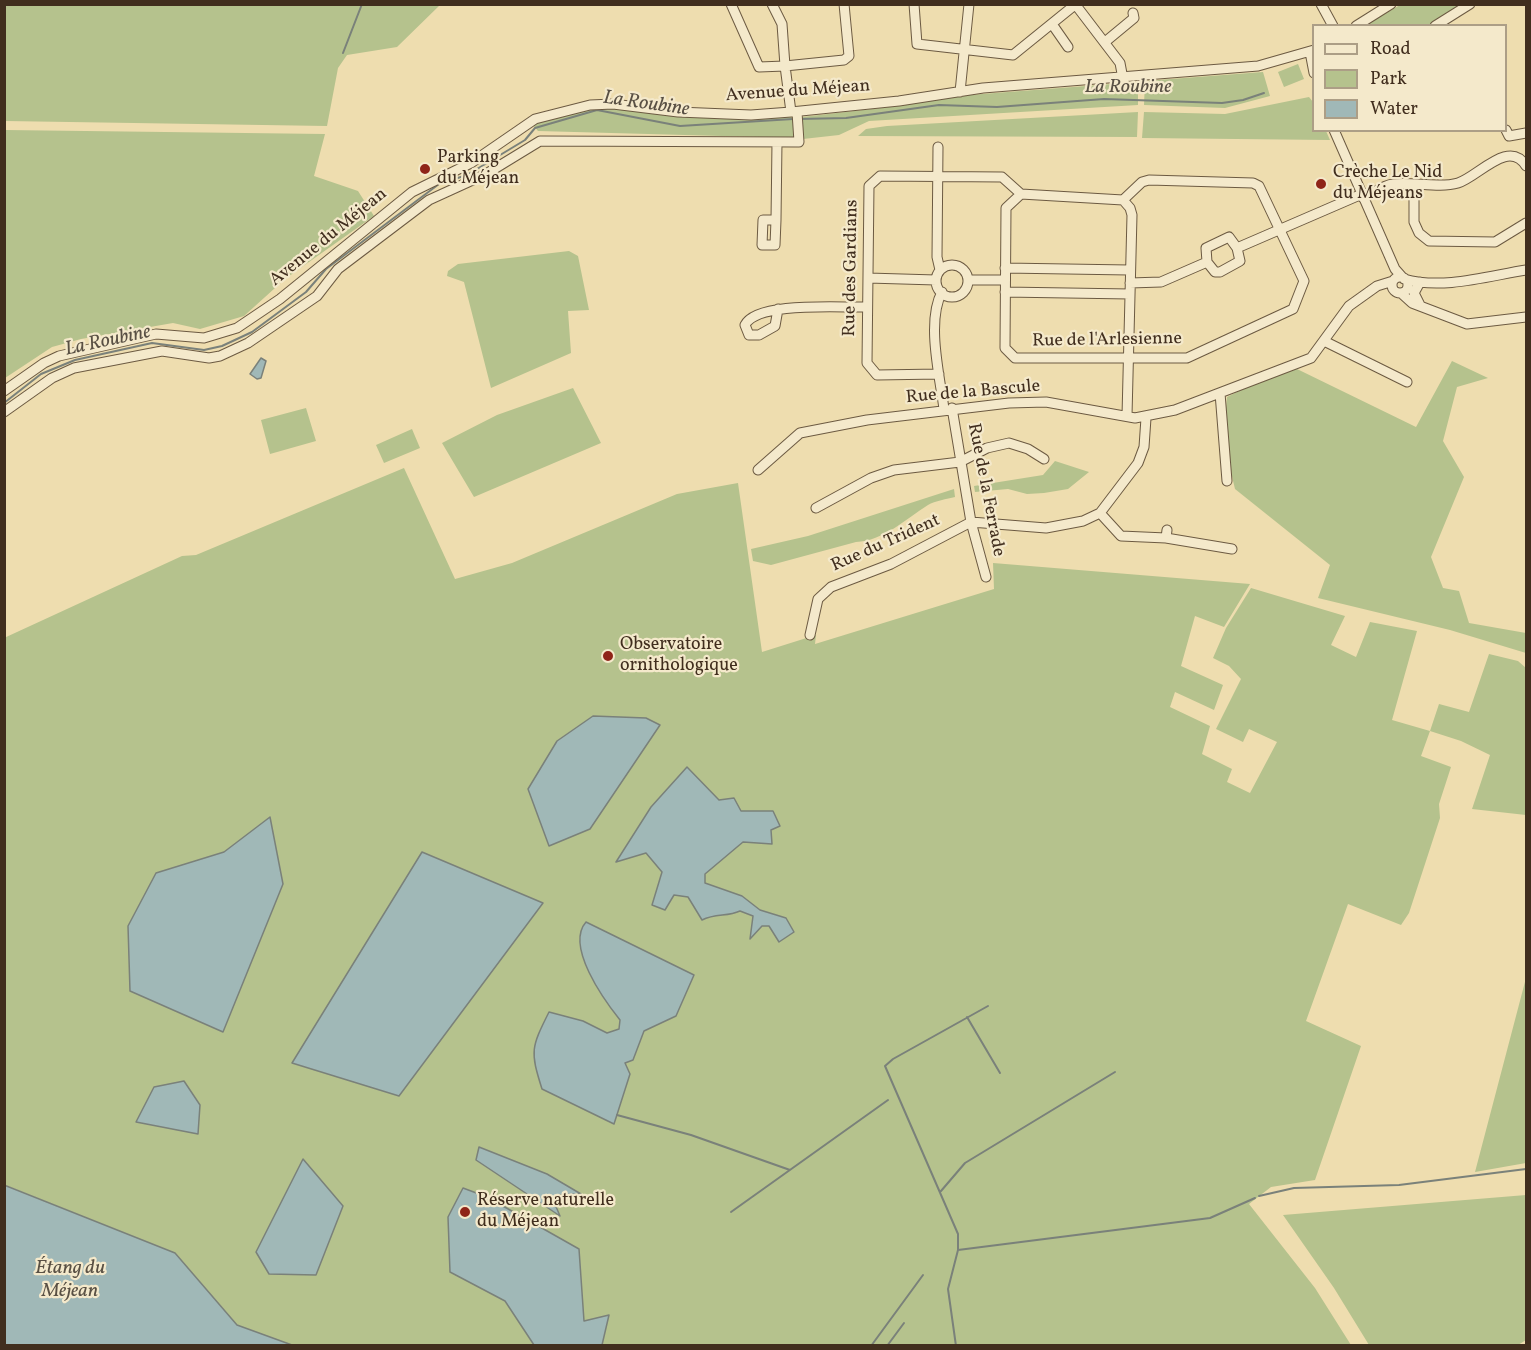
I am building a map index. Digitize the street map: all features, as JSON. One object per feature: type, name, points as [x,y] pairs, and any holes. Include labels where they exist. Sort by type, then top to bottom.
[{"type":"street","points":[[731,4],[759,67],[844,60],[849,56],[844,4]]},
{"type":"street","points":[[4,412],[52,378],[75,368],[162,351],[209,358],[220,356],[248,343],[317,296],[339,269],[429,200],[486,174],[540,141],[777,142],[799,139],[785,66],[782,24],[772,4]]},
{"type":"street","points":[[914,4],[917,44],[1013,55],[1075,5],[1120,63],[1123,79]]},
{"type":"street","points":[[960,92],[969,4]]},
{"type":"street","points":[[1321,4],[1332,24]]},
{"type":"street","points":[[1359,24],[1391,4]]},
{"type":"street","points":[[1440,24],[1470,4]]},
{"type":"street","points":[[1105,42],[1134,18],[1133,13]]},
{"type":"street","points":[[1052,24],[1068,47]]},
{"type":"street","name":"Avenue du Méjean","points":[[4,391],[44,363],[59,356],[156,334],[204,338],[237,328],[280,299],[412,192],[471,163],[535,119],[590,105],[613,104],[730,114],[794,112],[983,88],[1123,79],[1258,66],[1312,51]]},
{"type":"street","points":[[1335,132],[1395,269],[1404,284],[1414,293],[1420,305]]},
{"type":"street","points":[[1507,132],[1509,136],[1527,133]]},
{"type":"street","points":[[776,220],[777,142]]},
{"type":"street","points":[[938,147],[937,257],[940,270],[936,280],[942,292],[951,296],[961,294],[968,280]]},
{"type":"street","points":[[1237,248],[1391,184],[1458,183],[1503,157],[1513,156],[1527,166]]},
{"type":"street","name":"Rue des Gardians","points":[[939,374],[877,375],[867,363],[869,186],[880,176],[1002,177],[1021,194]]},
{"type":"street","name":"Rue de l'Arlesienne","points":[[1021,194],[1006,208],[1005,348],[1015,358],[1187,358],[1293,309],[1304,281],[1279,231],[1262,189],[1253,183],[1149,180],[1142,182],[1123,200]]},
{"type":"street","points":[[1414,184],[1414,222],[1419,233],[1429,241],[1495,242],[1527,223]]},
{"type":"street","points":[[1021,194],[1118,198],[1130,208],[1132,215],[1127,416]]},
{"type":"street","points":[[1229,237],[1237,248],[1240,261],[1238,264],[1217,272],[1207,262],[1206,248],[1210,244],[1229,237]]},
{"type":"street","points":[[1131,283],[1161,282],[1207,262]]},
{"type":"street","points":[[940,270],[949,265],[960,267],[968,280]]},
{"type":"street","points":[[1005,268],[1129,270]]},
{"type":"street","name":"Rue de la Bascule","points":[[758,470],[800,433],[948,409],[1046,402],[1127,416],[1146,417],[1175,410],[1311,358],[1349,306],[1377,286],[1468,280],[1527,270]]},
{"type":"street","points":[[868,278],[936,280]]},
{"type":"street","points":[[968,280],[1005,280]]},
{"type":"street","points":[[1404,284],[1405,299],[1467,324],[1527,317]]},
{"type":"street","name":"Rue de la Ferrade","points":[[942,292],[937,302],[939,374],[960,462],[971,522],[986,577]]},
{"type":"street","points":[[1005,292],[1130,294]]},
{"type":"street","points":[[778,309],[867,307]]},
{"type":"street","points":[[1324,342],[1407,382]]},
{"type":"street","points":[[1220,393],[1227,481]]},
{"type":"street","points":[[971,522],[1046,528],[1083,521],[1100,513],[1128,480],[1138,463],[1144,447],[1146,417]]},
{"type":"street","points":[[816,507],[871,478],[894,470],[960,462],[987,448],[1008,443],[1028,449],[1044,459]]},
{"type":"street","points":[[1100,513],[1121,536],[1166,534],[1232,549]]},
{"type":"street","name":"Rue du Trident","points":[[810,635],[818,599],[831,587],[891,564],[971,522]]},
{"type":"green space","points":[[5,4],[440,5],[397,47],[347,55],[338,68],[327,126],[5,121]]},
{"type":"green space","points":[[1400,5],[1463,5],[1431,24],[1367,24]]},
{"type":"green space","points":[[1298,64],[1304,79],[1284,87],[1278,72]]},
{"type":"green space","points":[[1263,72],[1270,96],[1225,108],[1144,105],[1145,81]]},
{"type":"green space","points":[[1138,82],[1138,105],[869,121],[839,135],[803,139],[802,117],[906,105],[956,96]]},
{"type":"green space","points":[[1309,97],[1312,101],[1312,132],[1326,132],[1330,140],[1142,138],[1144,112],[1225,114]]},
{"type":"green space","points":[[595,107],[679,115],[794,116],[795,138],[538,131],[532,124]]},
{"type":"green space","points":[[1138,112],[1137,137],[858,136],[866,129],[887,126]]},
{"type":"green space","points":[[5,130],[325,134],[314,176],[358,191],[374,216],[285,279],[244,316],[200,329],[173,323],[81,339],[52,347],[5,378]]},
{"type":"green space","points":[[569,251],[578,256],[589,310],[568,311],[571,353],[491,388],[464,282],[447,276],[448,271],[458,264]]},
{"type":"green space","points":[[1452,361],[1488,378],[1457,387],[1443,441],[1464,477],[1431,557],[1443,588],[1459,591],[1469,623],[1526,633],[1526,653],[1450,630],[1318,598],[1330,565],[1235,489],[1227,443],[1227,397],[1263,379],[1297,369],[1416,427]]},
{"type":"green space","points":[[573,388],[601,443],[474,497],[442,443],[497,415]]},
{"type":"green space","points":[[306,408],[316,441],[270,454],[261,420]]},
{"type":"green space","points":[[412,429],[420,448],[384,463],[376,445]]},
{"type":"green space","points":[[1055,461],[1089,472],[1068,489],[1027,494],[1008,489],[975,492],[974,486],[1043,475]]},
{"type":"green space","points":[[404,468],[455,579],[512,563],[677,494],[738,483],[762,652],[816,635],[815,644],[994,589],[993,563],[1250,584],[1224,627],[1195,616],[1181,666],[1223,685],[1214,710],[1175,692],[1170,707],[1210,726],[1202,754],[1232,769],[1227,782],[1250,793],[1277,742],[1249,729],[1243,742],[1216,729],[1241,679],[1229,666],[1213,658],[1226,628],[1251,588],[1345,616],[1331,645],[1356,657],[1370,622],[1417,631],[1392,720],[1430,731],[1421,756],[1451,767],[1439,804],[1440,818],[1409,913],[1401,925],[1348,904],[1306,1021],[1361,1046],[1315,1180],[1271,1187],[1249,1204],[1315,1288],[1351,1345],[602,1345],[609,1315],[584,1322],[481,1287],[505,1301],[534,1345],[292,1345],[237,1325],[175,1253],[5,1185],[4,638],[182,556],[196,555]]},
{"type":"green space","points":[[954,489],[955,497],[928,505],[876,538],[771,565],[753,561],[751,549],[808,536]]},
{"type":"green space","points":[[1489,654],[1518,661],[1526,668],[1526,815],[1472,809],[1490,755],[1461,741],[1430,731],[1439,704],[1469,712]]},
{"type":"green space","points":[[1526,978],[1526,1163],[1475,1172]]},
{"type":"green space","points":[[1526,1195],[1526,1340],[1518,1345],[1369,1345],[1334,1288],[1283,1215]]},
{"type":"water","points":[[261,358],[266,361],[261,378],[257,379],[250,374]]},
{"type":"water","points":[[593,716],[646,718],[660,725],[590,829],[549,846],[528,789],[557,741]]},
{"type":"water","points":[[687,767],[719,800],[734,798],[741,811],[773,811],[780,826],[771,830],[772,844],[743,842],[705,874],[705,883],[742,896],[760,910],[786,918],[794,932],[779,942],[769,926],[762,926],[750,939],[753,916],[740,911],[702,920],[688,897],[674,895],[665,910],[652,905],[662,872],[646,853],[616,862],[651,807]]},
{"type":"water","points":[[270,817],[283,884],[223,1032],[130,991],[128,926],[156,873],[224,852]]},
{"type":"water","points":[[422,852],[543,903],[399,1096],[292,1063]]},
{"type":"water","points":[[586,922],[694,975],[676,1016],[644,1031],[633,1060],[625,1063],[630,1074],[614,1124],[542,1089],[534,1057],[536,1042],[549,1012],[583,1021],[607,1033],[619,1029],[620,1020],[597,987],[583,958],[580,945],[581,932]]},
{"type":"water","points":[[184,1081],[200,1105],[198,1134],[136,1122],[154,1087]]},
{"type":"water","points":[[479,1147],[547,1174],[581,1194],[556,1195],[554,1202],[560,1216],[476,1160]]},
{"type":"water","points":[[303,1159],[343,1206],[316,1275],[269,1274],[256,1252]]},
{"type":"water","name":"Étang du Méjean","points":[[4,1185],[175,1253],[237,1325],[292,1345],[5,1345]]},
{"type":"water","points":[[463,1188],[487,1197],[579,1249],[584,1321],[609,1315],[602,1345],[534,1345],[505,1301],[450,1272],[448,1217]]},
{"type":"waterway","points":[[343,53],[362,4]]},
{"type":"waterway","name":"La Roubine","points":[[799,119],[846,118],[939,105],[997,107],[1104,99],[1222,103],[1243,100],[1264,93]]},
{"type":"waterway","name":"La Roubine","points":[[4,403],[41,374],[75,360],[152,343],[204,350],[222,346],[252,332],[306,292],[326,269],[439,184],[467,175],[525,140],[535,128],[597,110],[680,126],[793,119]]},
{"type":"waterway","points":[[956,1346],[948,1289],[958,1250],[958,1234],[885,1066],[893,1059],[988,1006]]},
{"type":"waterway","points":[[967,1017],[1000,1073]]},
{"type":"waterway","points":[[941,1191],[965,1163],[1115,1072]]},
{"type":"waterway","points":[[731,1212],[888,1100]]},
{"type":"waterway","points":[[617,1115],[691,1135],[790,1170]]},
{"type":"waterway","points":[[1259,1196],[1294,1188],[1399,1185],[1526,1169]]},
{"type":"waterway","points":[[958,1250],[1210,1218],[1255,1198]]},
{"type":"waterway","points":[[871,1346],[923,1275]]},
{"type":"waterway","points":[[887,1346],[904,1323]]},
{"type":"place","name":"Parking du Méjean","points":[[425,169]]},
{"type":"place","name":"Crèche Le Nid du Méjeans","points":[[1321,184]]},
{"type":"place","name":"Observatoire ornithologique","points":[[608,656]]},
{"type":"place","name":"Réserve naturelle du Méjean","points":[[465,1212]]}]
